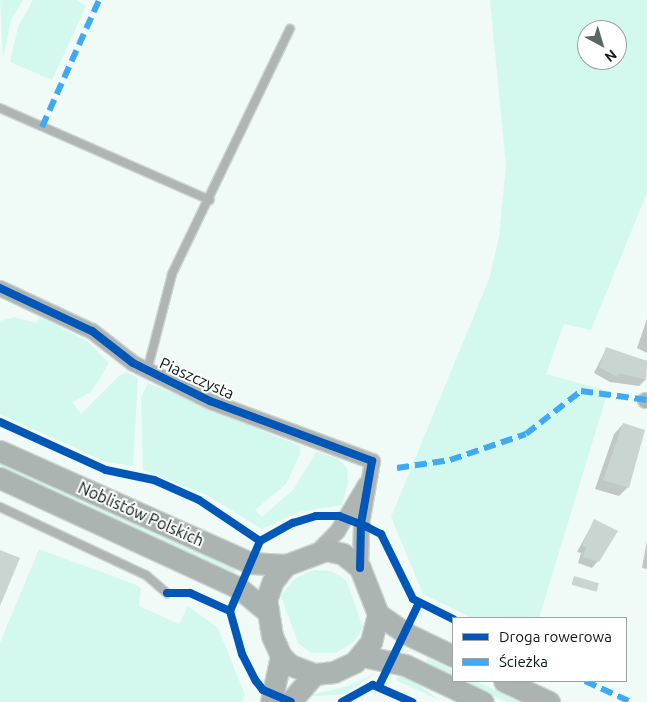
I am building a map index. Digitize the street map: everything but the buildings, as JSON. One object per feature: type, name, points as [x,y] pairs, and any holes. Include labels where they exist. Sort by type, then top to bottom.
[{"type":"main road","name":"Noblistów Polskich","points":[[0,451],[250,562],[286,565]]},
{"type":"main road","name":"Noblistów Polskich","points":[[0,478],[239,588],[266,611]]},
{"type":"main road","points":[[318,550],[343,554],[360,568],[378,614],[377,629],[362,656],[346,668],[314,674],[290,665],[281,656],[266,611],[269,589],[286,565],[318,550]]},
{"type":"main road","points":[[378,614],[394,627],[452,656]]},
{"type":"main road","points":[[271,702],[281,656]]},
{"type":"main road","points":[[362,656],[405,665],[483,702]]},
{"type":"main road","points":[[290,702],[314,674]]},
{"type":"main road","points":[[511,684],[549,702]]},
{"type":"street","name":"Piaszczysta","points":[[0,288],[92,331],[147,371],[210,401],[372,461],[365,484],[360,568]]},
{"type":"street","name":"Piaszczysta","points":[[318,550],[337,531],[365,484]]},
{"type":"lane","points":[[147,371],[172,274],[210,200],[290,29]]},
{"type":"lane","points":[[0,108],[210,200]]},
{"type":"lane","points":[[0,507],[146,575],[167,593]]},
{"type":"green space","points":[[0,0],[23,0],[11,20],[3,58]]},
{"type":"green space","points":[[33,0],[77,0],[86,6],[52,80],[10,62],[18,27]]},
{"type":"green space","points":[[490,0],[647,0],[647,193],[591,330],[564,324],[546,374],[608,391],[539,617],[470,617],[423,594],[391,517],[489,279],[499,237],[506,166]]},
{"type":"green space","points":[[14,317],[36,323],[40,317],[87,341],[109,363],[91,392],[72,402],[81,414],[119,376],[126,372],[138,378],[133,466],[106,462],[0,414],[0,321]]},
{"type":"green space","points":[[148,383],[300,446],[300,454],[286,484],[255,510],[262,517],[294,489],[316,452],[337,458],[347,468],[348,484],[342,505],[299,512],[262,529],[207,495],[143,470],[141,398]]},
{"type":"green space","points":[[0,461],[236,568],[234,574],[0,467]]},
{"type":"green space","points":[[39,549],[134,584],[141,588],[139,606],[179,624],[188,606],[218,628],[245,695],[242,702],[0,702],[0,643]]},
{"type":"green space","points":[[314,570],[331,571],[346,580],[363,627],[353,643],[335,653],[311,653],[298,643],[281,596],[295,578]]},
{"type":"green space","points":[[428,658],[452,670],[452,676],[425,663]]},
{"type":"green space","points":[[376,673],[345,694],[302,697],[348,686]]},
{"type":"green space","points":[[399,674],[416,683],[439,700],[396,680]]},
{"type":"green space","points":[[464,682],[478,682],[521,702],[506,702]]},
{"type":"marked path","points":[[42,127],[99,0]]},
{"type":"marked path","points":[[397,468],[450,460],[526,434],[581,391],[647,400]]},
{"type":"marked path","points":[[587,682],[631,702]]},
{"type":"cycle path","points":[[0,288],[92,331],[133,363],[210,401],[372,461],[361,524],[360,568]]},
{"type":"cycle path","points":[[0,422],[106,470],[154,480],[199,500],[260,541],[293,523],[316,516],[339,516],[367,527],[381,534],[413,599],[452,618]]},
{"type":"cycle path","points":[[260,541],[230,611],[242,654],[256,681],[263,690],[291,702]]},
{"type":"cycle path","points":[[167,593],[190,593],[230,611]]},
{"type":"cycle path","points":[[379,686],[419,603]]},
{"type":"cycle path","points":[[342,702],[373,685],[412,702]]}]
